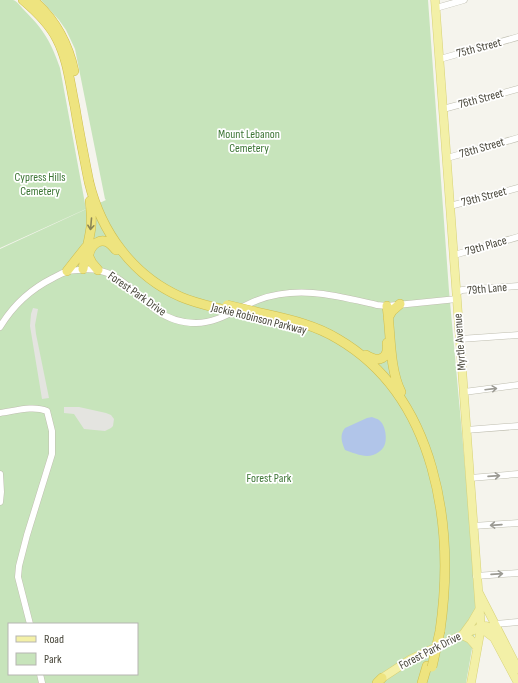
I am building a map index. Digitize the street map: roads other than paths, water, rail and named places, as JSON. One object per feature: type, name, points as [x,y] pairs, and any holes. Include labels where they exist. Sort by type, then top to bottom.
[{"type":"highway","name":"Jackie Robinson Parkway","points":[[23,0],[45,21],[53,32],[62,51],[68,70],[87,174],[95,204],[112,238],[131,262],[154,282],[175,294],[199,303],[290,320],[319,329],[338,339],[358,353],[379,371],[394,389],[408,410],[425,447],[434,476],[440,505],[444,537],[444,599],[425,675],[428,683]]},
{"type":"highway","name":"Jackie Robinson Parkway","points":[[33,0],[46,12],[54,23],[70,53],[97,190],[101,205],[119,240],[134,258],[158,278],[171,286],[226,308]]},
{"type":"highway","points":[[85,269],[92,219],[87,174]]},
{"type":"highway","points":[[67,271],[93,245],[104,241],[110,244],[131,262]]},
{"type":"highway","points":[[88,251],[92,263],[98,270]]},
{"type":"highway","points":[[388,318],[392,311],[400,304]]},
{"type":"highway","points":[[385,305],[388,318],[394,375],[408,410]]},
{"type":"highway","points":[[338,339],[355,346],[371,358],[383,358],[388,348],[385,305]]},
{"type":"highway","name":"Jackie Robinson Parkway","points":[[250,313],[306,330],[339,346],[377,377],[393,396],[401,409],[425,464],[435,508],[439,548],[437,631]]},
{"type":"main road","name":"Myrtle Avenue","points":[[436,4],[476,576],[481,628],[471,683]]},
{"type":"main road","points":[[478,590],[497,627],[517,676]]},
{"type":"main road","points":[[477,647],[470,639],[462,635],[479,610]]},
{"type":"main road","points":[[481,628],[486,626],[497,627]]},
{"type":"main road","points":[[481,628],[494,638],[517,676]]},
{"type":"main road","name":"Forest Park Drive","points":[[380,681],[411,659],[471,630],[481,628]]},
{"type":"street","points":[[436,4],[464,0]]},
{"type":"street","name":"75th Street","points":[[440,59],[518,37]]},
{"type":"street","name":"76th Street","points":[[443,109],[518,89]]},
{"type":"street","name":"78th Street","points":[[447,158],[518,138]]},
{"type":"street","name":"79th Street","points":[[450,206],[518,188]]},
{"type":"street","name":"79th Place","points":[[454,255],[518,237]]},
{"type":"street","name":"Forest Park Drive","points":[[0,327],[7,316],[25,297],[47,281],[67,271],[85,269],[106,272],[118,278],[156,310],[178,320],[196,323],[210,321],[228,315],[258,300],[272,296],[294,293],[319,293],[385,305],[457,296]]},
{"type":"street","name":"79th Lane","points":[[457,296],[462,290],[518,286]]},
{"type":"street","points":[[460,339],[518,335]]},
{"type":"street","points":[[464,392],[518,385]]},
{"type":"street","points":[[0,413],[40,409],[47,412],[52,431],[52,454],[26,535],[19,566],[18,577],[30,623]]},
{"type":"street","points":[[466,430],[518,426]]},
{"type":"street","points":[[0,474],[2,492],[0,502]]},
{"type":"street","points":[[470,478],[518,474]]},
{"type":"street","points":[[473,526],[518,523]]},
{"type":"street","points":[[476,576],[518,573]]},
{"type":"street","points":[[497,627],[518,622]]},
{"type":"water","points":[[372,417],[378,419],[384,426],[386,438],[385,445],[382,449],[370,456],[359,455],[345,450],[342,442],[342,433],[345,428]]},
{"type":"park label","name":"Mount Lebanon Cemetery","points":[[249,141]]},
{"type":"park label","name":"Cypress Hills Cemetery","points":[[40,184]]},
{"type":"park label","name":"Forest Park","points":[[269,478]]}]
